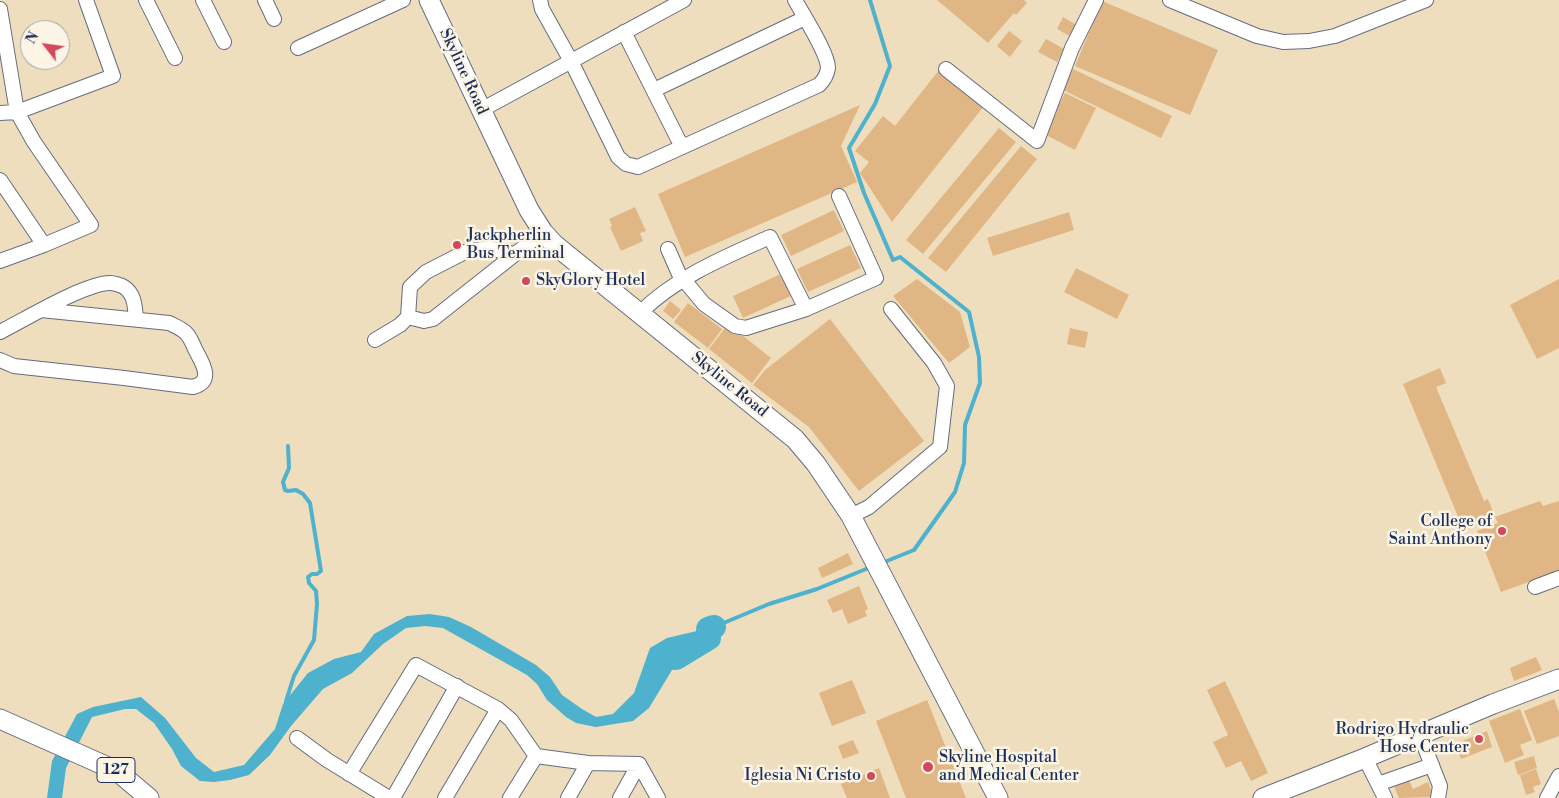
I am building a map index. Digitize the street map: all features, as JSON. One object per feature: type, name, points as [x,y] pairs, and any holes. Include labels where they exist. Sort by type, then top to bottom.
[{"type":"main road","name":"Skyline Road","points":[[429,0],[529,210],[543,232],[555,245],[795,438],[816,464],[851,516],[998,798]]},
{"type":"main road","points":[[1262,798],[1559,679]]},
{"type":"main road","name":"127","points":[[0,719],[118,771],[149,798]]},
{"type":"street","points":[[0,113],[17,112],[113,76],[86,0]]},
{"type":"street","points":[[146,0],[175,58]]},
{"type":"street","points":[[203,0],[224,42]]},
{"type":"street","points":[[266,0],[274,19]]},
{"type":"street","points":[[298,48],[403,0]]},
{"type":"street","points":[[540,0],[542,9],[571,60],[618,157],[626,164],[638,167],[819,86],[826,77],[828,66],[824,53],[795,0]]},
{"type":"street","points":[[481,110],[684,0]]},
{"type":"street","points":[[946,69],[1037,141],[1072,48],[1096,0]]},
{"type":"street","points":[[1170,0],[1257,36],[1283,42],[1309,41],[1335,36],[1426,0]]},
{"type":"street","points":[[0,9],[17,112],[34,142],[91,225],[0,261]]},
{"type":"street","points":[[654,90],[805,18]]},
{"type":"street","points":[[624,32],[682,147]]},
{"type":"street","points":[[0,180],[44,245]]},
{"type":"street","points":[[668,249],[679,274],[704,304],[735,326],[746,328],[806,309],[876,278],[839,196]]},
{"type":"street","points":[[408,317],[424,321],[433,319],[543,232]]},
{"type":"street","points":[[640,313],[653,300],[683,280],[726,257],[770,237],[806,309]]},
{"type":"street","points":[[375,340],[400,325],[408,317],[410,287],[426,272],[465,252],[489,248],[514,254]]},
{"type":"street","points":[[0,332],[77,293],[98,285],[111,283],[125,287],[134,300],[136,319]]},
{"type":"street","points":[[851,516],[869,507],[940,447],[948,386],[934,363],[891,309]]},
{"type":"street","points":[[0,360],[14,366],[193,387],[199,385],[204,380],[206,369],[188,335],[169,323],[41,310]]},
{"type":"street","points":[[1535,587],[1559,578]]},
{"type":"street","points":[[349,774],[416,665],[498,709],[511,720],[536,756],[588,763],[639,764]]},
{"type":"street","points":[[393,798],[457,686]]},
{"type":"street","points":[[444,798],[498,709]]},
{"type":"street","points":[[1420,735],[1440,786],[1438,798]]},
{"type":"street","points":[[297,738],[349,774],[389,798]]},
{"type":"street","points":[[510,798],[536,756]]},
{"type":"street","points":[[1365,758],[1385,798]]},
{"type":"street","points":[[568,798],[588,763]]},
{"type":"street","points":[[620,798],[639,764]]},
{"type":"street","points":[[639,764],[658,798]]},
{"type":"street","points":[[1378,784],[1432,765]]},
{"type":"street","points":[[1547,798],[1559,776]]},
{"type":"water","points":[[430,614],[449,617],[471,627],[536,665],[550,677],[562,695],[596,717],[613,714],[634,693],[650,648],[667,638],[714,627],[695,651],[672,670],[649,708],[633,721],[596,727],[576,723],[566,717],[547,700],[537,684],[527,675],[443,628],[425,626],[406,628],[383,644],[352,673],[323,689],[291,726],[270,755],[249,775],[214,782],[200,781],[181,766],[154,723],[136,709],[125,709],[92,717],[66,768],[62,798],[47,798],[52,761],[77,714],[93,707],[141,697],[165,718],[196,758],[214,772],[244,765],[275,729],[283,704],[308,673],[334,659],[361,652],[374,634],[407,616]]},
{"type":"building","points":[[937,0],[1024,0],[1027,3],[1016,15],[1014,13],[988,43]]},
{"type":"building","points":[[1102,1],[1218,50],[1190,115],[1075,66]]},
{"type":"building","points":[[1063,17],[1080,27],[1073,38],[1057,29]]},
{"type":"building","points":[[1009,31],[1022,41],[1010,57],[997,46]]},
{"type":"building","points":[[1046,39],[1064,49],[1057,62],[1038,52]]},
{"type":"building","points":[[1073,69],[1172,116],[1161,138],[1063,90]]},
{"type":"building","points":[[939,70],[984,106],[892,222],[860,173],[869,162],[855,151],[883,116],[895,126]]},
{"type":"building","points":[[1065,93],[1096,108],[1075,150],[1044,134]]},
{"type":"building","points":[[860,105],[841,146],[857,182],[685,257],[658,194]]},
{"type":"building","points":[[999,128],[1016,142],[923,254],[906,240]]},
{"type":"building","points":[[1021,146],[1037,159],[946,272],[928,258]]},
{"type":"building","points":[[635,207],[646,231],[640,233],[643,241],[621,251],[610,227],[612,226],[609,219]]},
{"type":"building","points":[[834,210],[844,231],[791,256],[781,235]]},
{"type":"building","points":[[1069,212],[1074,230],[993,256],[987,238]]},
{"type":"building","points":[[850,245],[861,268],[808,292],[797,269]]},
{"type":"building","points":[[1076,268],[1129,295],[1117,319],[1064,292]]},
{"type":"building","points":[[785,272],[795,294],[743,318],[733,296]]},
{"type":"building","points":[[917,279],[960,312],[970,347],[949,363],[893,296]]},
{"type":"building","points":[[1559,279],[1559,348],[1537,359],[1510,305]]},
{"type":"building","points":[[670,301],[681,310],[673,319],[663,311]]},
{"type":"building","points":[[688,303],[722,329],[708,348],[674,322]]},
{"type":"building","points":[[830,319],[924,441],[859,491],[809,427],[753,385],[765,370]]},
{"type":"building","points":[[728,324],[771,358],[752,383],[709,349]]},
{"type":"building","points":[[1070,328],[1088,332],[1085,348],[1067,344]]},
{"type":"building","points":[[1440,368],[1446,383],[1436,387],[1484,501],[1488,499],[1495,517],[1464,531],[1403,384]]},
{"type":"building","points":[[1540,501],[1543,506],[1559,501],[1559,571],[1501,592],[1477,531],[1498,523],[1495,517]]},
{"type":"building","points":[[848,553],[853,564],[822,578],[818,568]]},
{"type":"building","points":[[859,586],[868,609],[865,611],[867,616],[848,624],[842,609],[833,613],[827,600]]},
{"type":"building","points":[[1536,657],[1542,670],[1514,681],[1510,668]]},
{"type":"building","points":[[852,680],[866,713],[832,726],[819,693]]},
{"type":"building","points":[[1225,681],[1268,773],[1251,781],[1241,761],[1226,768],[1213,742],[1228,735],[1207,690]]},
{"type":"building","points":[[1554,699],[1559,712],[1559,736],[1537,744],[1524,711]]},
{"type":"building","name":"Skyline Hospital and Medical Center","points":[[927,700],[966,798],[906,798],[876,721]]},
{"type":"building","points":[[1520,709],[1532,740],[1520,745],[1524,755],[1505,763],[1489,721]]},
{"type":"building","points":[[1487,731],[1492,747],[1461,759],[1455,744]]},
{"type":"building","points":[[853,740],[859,753],[843,759],[838,746]]},
{"type":"building","points":[[1534,756],[1537,768],[1518,775],[1514,762]]},
{"type":"building","name":"Iglesia Ni Cristo","points":[[879,768],[890,798],[847,798],[841,784]]},
{"type":"building","points":[[1536,769],[1541,784],[1533,787],[1535,792],[1526,795],[1520,775]]},
{"type":"building","points":[[1407,776],[1413,789],[1428,782],[1434,797],[1399,798],[1392,782]]},
{"type":"waterway","points":[[870,0],[890,66],[875,104],[849,148],[864,193],[893,260],[900,257],[969,312],[979,357],[980,383],[965,425],[964,463],[955,492],[914,550],[882,563]]},
{"type":"waterway","points":[[286,701],[294,676],[314,640],[317,604],[316,591],[309,583],[308,577],[321,571],[310,503],[303,494],[296,490],[285,490],[283,482],[289,468],[288,446]]},
{"type":"waterway","points":[[714,627],[769,604],[817,589],[871,567]]},
{"type":"waterway","points":[[676,658],[709,638],[708,629],[714,627]]},
{"type":"place","name":"Jackpherlin Bus Terminal","points":[[457,245]]},
{"type":"place","name":"SkyGlory Hotel","points":[[526,281]]},
{"type":"place","name":"College of Saint Anthony","points":[[1502,531]]},
{"type":"place","name":"Rodrigo Hydraulic Hose Center","points":[[1479,739]]},
{"type":"place","name":"Skyline Hospital and Medical Center","points":[[928,767]]},
{"type":"place","name":"Iglesia Ni Cristo","points":[[871,776]]}]
